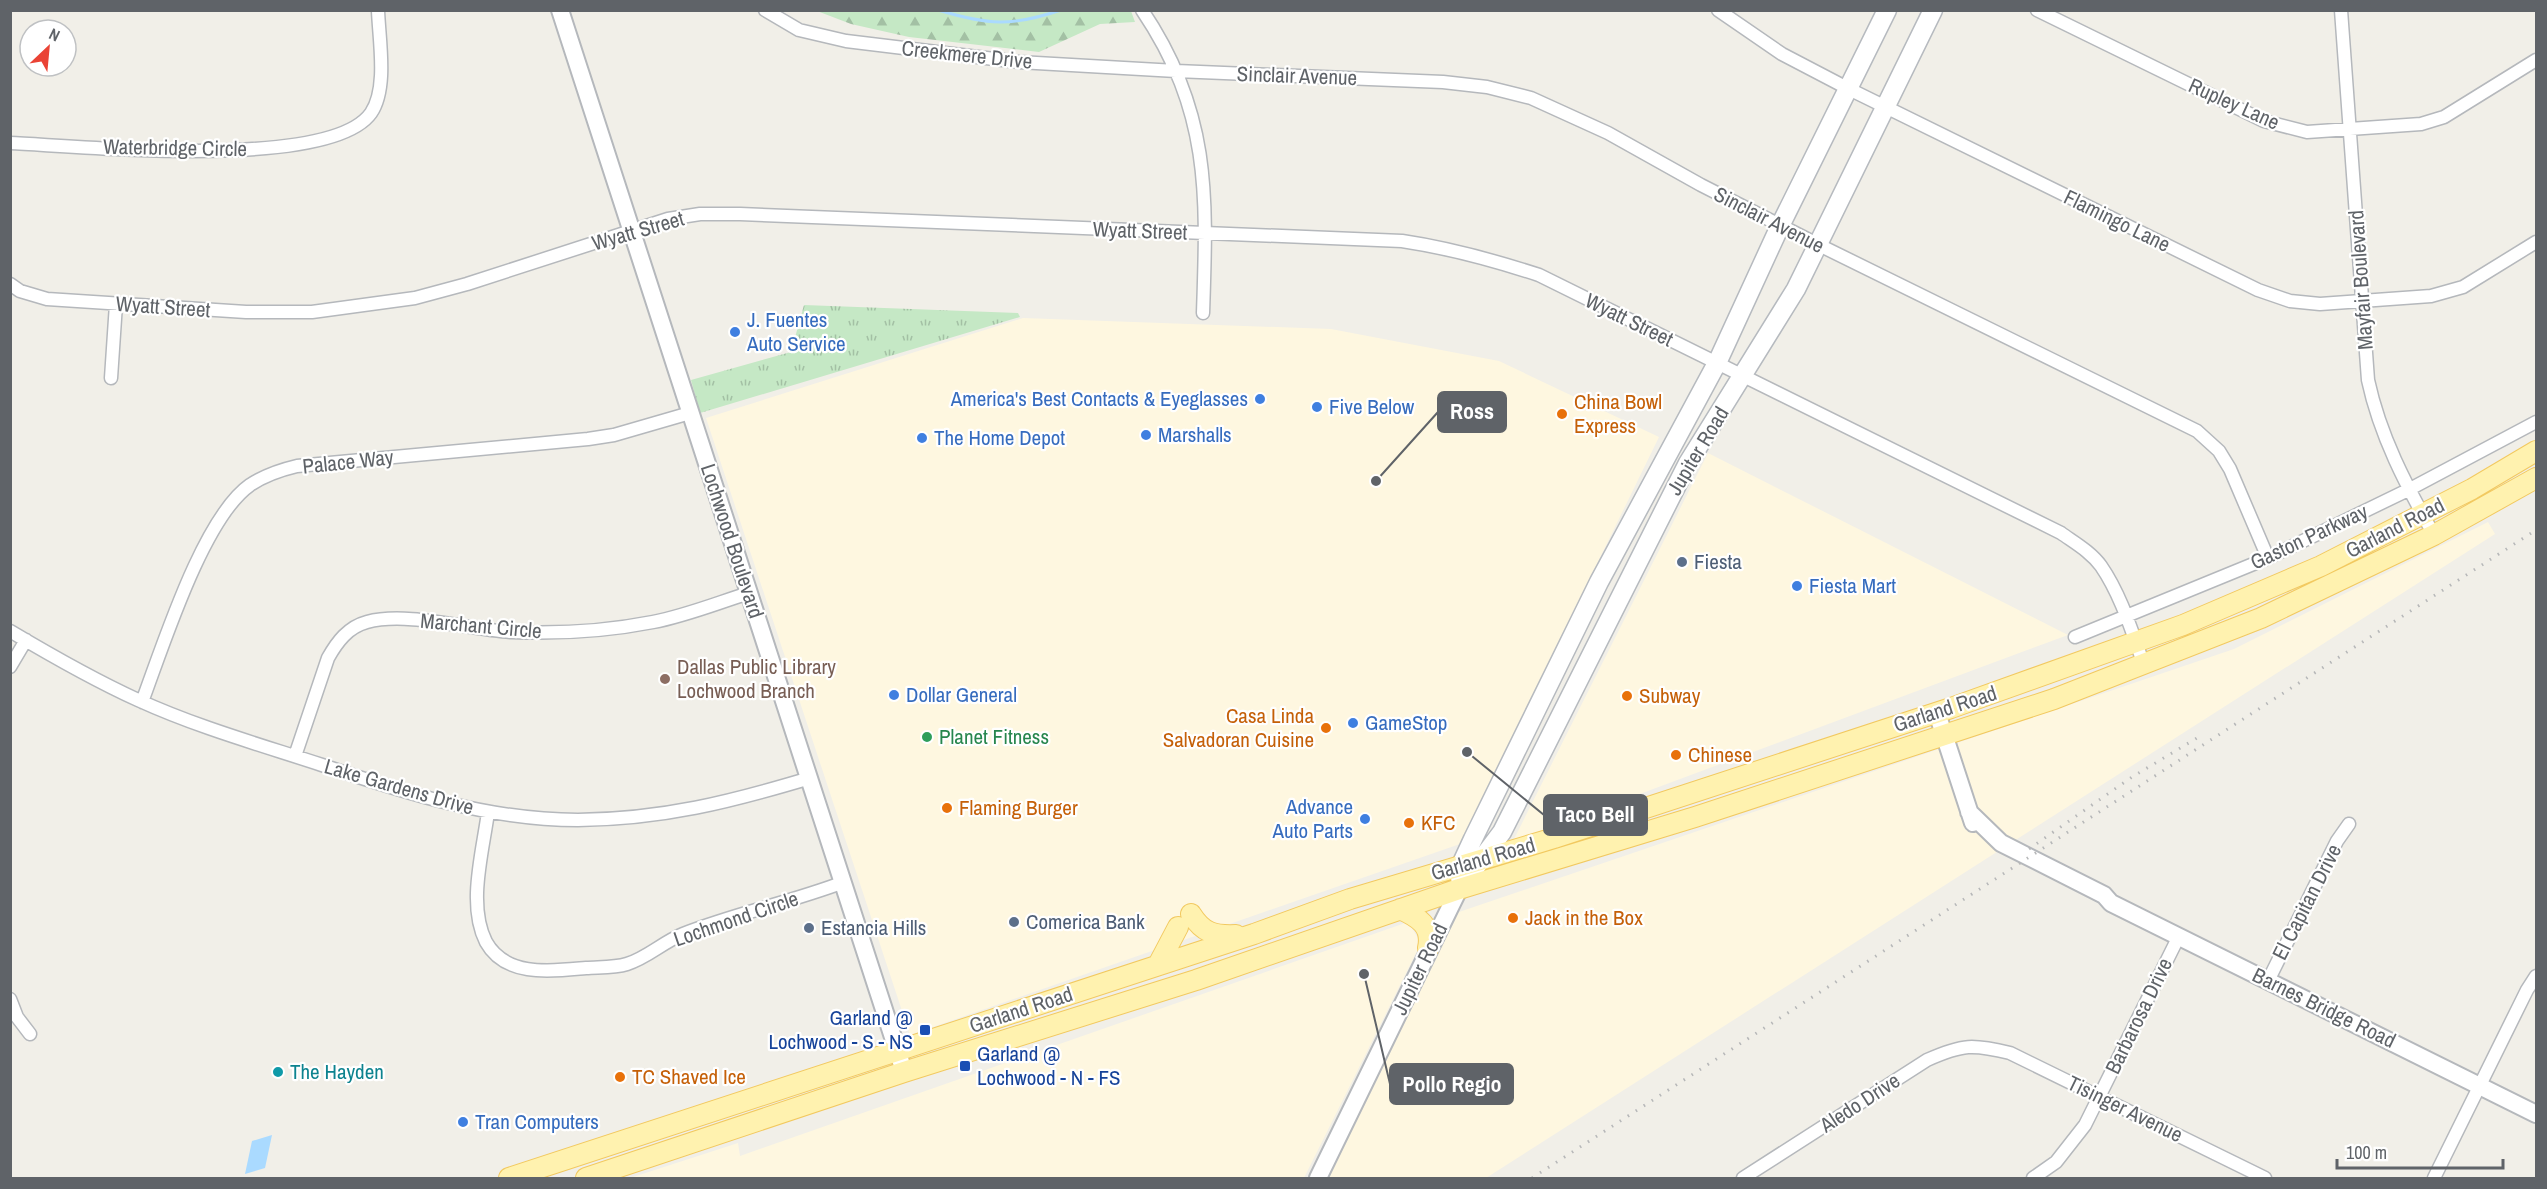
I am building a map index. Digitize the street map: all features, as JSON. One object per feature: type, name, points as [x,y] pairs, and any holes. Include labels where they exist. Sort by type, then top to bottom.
[{"type":"main road","name":"Jupiter Road","points":[[1460,889],[1461,865],[1643,498],[1717,363],[1780,225],[1887,10]]},
{"type":"main road","name":"Jupiter Road","points":[[1460,889],[1502,832],[1667,503],[1698,446],[1744,377],[1819,245],[1933,10]]},
{"type":"main road","name":"Garland Road","points":[[509,1179],[1254,934],[1350,899],[1937,713],[2136,643],[2291,580],[2422,514],[2536,451]]},
{"type":"main road","name":"Garland Road","points":[[586,1179],[904,1072],[1196,980],[1460,889],[1945,736],[2054,699],[2261,618],[2434,535],[2536,478]]},
{"type":"main road","points":[[1643,498],[1667,503]]},
{"type":"main road","points":[[1546,693],[1572,691]]},
{"type":"main road","points":[[1810,753],[1818,776]]},
{"type":"main road","points":[[1658,802],[1666,825]]},
{"type":"main road","points":[[1400,909],[1416,916],[1426,927],[1431,938],[1428,948]]},
{"type":"main road","points":[[1158,965],[1185,921],[1220,936],[1254,934]]},
{"type":"main road","points":[[675,1124],[683,1147]]},
{"type":"street","name":"Waterbridge Circle","points":[[10,143],[233,152],[289,144],[346,132],[360,124],[381,95],[378,10]]},
{"type":"street","name":"Lochwood Boulevard","points":[[560,10],[904,1072]]},
{"type":"street","name":"Creekmere Drive","points":[[765,10],[799,30],[846,41],[1019,62],[1176,71]]},
{"type":"street","points":[[1142,10],[1158,34],[1176,71],[1191,110],[1201,156],[1205,189],[1203,313]]},
{"type":"street","name":"Flamingo Lane","points":[[1718,10],[1782,54],[1849,89],[2258,290],[2290,301],[2361,302],[2431,296],[2463,287],[2536,243]]},
{"type":"street","name":"Rupley Lane","points":[[2037,10],[2264,121],[2307,132],[2350,131],[2421,124],[2444,117],[2536,60]]},
{"type":"street","name":"Mayfair Boulevard","points":[[2341,10],[2368,380],[2373,405],[2408,490],[2434,535]]},
{"type":"street","name":"Sinclair Avenue","points":[[1176,71],[1443,82],[1488,87],[1531,98],[1608,133],[1819,245],[2197,431],[2218,451],[2230,469],[2268,558]]},
{"type":"street","name":"Wyatt Street","points":[[10,284],[20,291],[47,299],[246,312],[312,312],[403,299],[467,284],[668,219],[700,214],[1402,241],[1488,258],[1539,275],[2061,533],[2084,548],[2100,565],[2125,617],[2144,665]]},
{"type":"street","points":[[111,378],[116,304]]},
{"type":"street","name":"Palace Way","points":[[142,702],[207,539],[228,506],[249,486],[271,473],[297,466],[588,439],[614,435],[690,413]]},
{"type":"street","name":"Gaston Parkway","points":[[2074,637],[2268,558],[2408,490],[2536,422]]},
{"type":"street","name":"Marchant Circle","points":[[295,756],[328,658],[335,645],[349,630],[366,622],[402,620],[509,632],[586,631],[663,620],[749,593]]},
{"type":"street","name":"Lake Gardens Drive","points":[[10,631],[83,673],[142,702],[411,794],[488,812],[547,818],[629,818],[682,812],[722,804],[810,778]]},
{"type":"street","points":[[10,667],[26,640]]},
{"type":"street","name":"Barnes Bridge Road","points":[[1937,713],[1976,831],[1990,846],[2006,857],[2099,904],[2111,903],[2536,1114]]},
{"type":"street","name":"Lochmond Circle","points":[[488,812],[477,898],[479,922],[487,944],[504,961],[521,968],[541,972],[626,965],[644,958],[683,934],[844,882]]},
{"type":"street","name":"El Capitan Drive","points":[[2268,981],[2337,841],[2349,824]]},
{"type":"street","name":"Jupiter Road","points":[[1318,1179],[1428,948],[1460,889]]},
{"type":"street","name":"Barbarosa Drive","points":[[2033,1179],[2056,1162],[2072,1144],[2100,1096],[2179,936]]},
{"type":"street","points":[[2434,1179],[2536,976]]},
{"type":"street","points":[[10,999],[17,1017],[30,1034]]},
{"type":"street","name":"Tisinger Avenue","points":[[1983,1046],[2010,1053],[2100,1096],[2247,1174],[2265,1179]]},
{"type":"street","name":"Aledo Drive","points":[[1743,1179],[1928,1060],[1956,1047],[1983,1046]]},
{"type":"shaded area","points":[[1023,318],[1331,329],[1499,361],[1659,437],[1460,844],[910,1035],[706,418]]},
{"type":"shaded area","points":[[1708,453],[2068,635],[1513,841]]},
{"type":"shaded area","points":[[2488,522],[2495,534],[1486,1178],[1329,1178],[1459,912],[2234,649]]},
{"type":"shaded area","points":[[1408,922],[1421,943],[1304,1178],[630,1178],[738,1143],[740,1156]]},
{"type":"green space","points":[[817,11],[1131,11],[1135,22],[1100,24],[1039,52],[909,37],[851,24]]},
{"type":"green space","points":[[804,305],[1018,313],[1020,317],[700,413],[691,380],[791,352]]},
{"type":"water","points":[[272,1135],[265,1168],[245,1174],[252,1141]]},
{"type":"waterway","points":[[938,10],[971,19],[1000,22],[1028,19],[1061,10]]},
{"type":"railway","points":[[1532,1178],[2536,530]]},
{"type":"railway","points":[[2029,849],[2132,777],[2202,735]]},
{"type":"place","name":"J. Fuentes Auto Service","points":[[735,332]]},
{"type":"place","name":"America's Best Contacts & Eyeglasses","points":[[1260,399]]},
{"type":"place","name":"Five Below","points":[[1317,407]]},
{"type":"place","name":"China Bowl Express","points":[[1562,414]]},
{"type":"place","name":"Marshalls","points":[[1146,435]]},
{"type":"place","name":"The Home Depot","points":[[922,438]]},
{"type":"place","name":"Ross","points":[[1376,481]]},
{"type":"place","name":"Fiesta","points":[[1682,562]]},
{"type":"place","name":"Fiesta Mart","points":[[1797,586]]},
{"type":"place","name":"Dallas Public Library Lochwood Branch","points":[[665,679]]},
{"type":"place","name":"Dollar General","points":[[894,695]]},
{"type":"place","name":"Subway","points":[[1627,696]]},
{"type":"place","name":"GameStop","points":[[1353,723]]},
{"type":"place","name":"Casa Linda Salvadoran Cuisine","points":[[1326,728]]},
{"type":"place","name":"Planet Fitness","points":[[927,737]]},
{"type":"place","name":"Taco Bell","points":[[1467,752]]},
{"type":"place","name":"Chinese","points":[[1676,755]]},
{"type":"place","name":"Flaming Burger","points":[[947,808]]},
{"type":"place","name":"Advance Auto Parts","points":[[1365,819]]},
{"type":"place","name":"KFC","points":[[1409,823]]},
{"type":"place","name":"Jack in the Box","points":[[1513,918]]},
{"type":"place","name":"Comerica Bank","points":[[1014,922]]},
{"type":"place","name":"Estancia Hills","points":[[809,928]]},
{"type":"place","name":"Pollo Regio","points":[[1364,974]]},
{"type":"place","name":"Garland @ Lochwood - S - NS","points":[[925,1030]]},
{"type":"place","name":"Garland @ Lochwood - N - FS","points":[[965,1066]]},
{"type":"place","name":"The Hayden","points":[[278,1072]]},
{"type":"place","name":"TC Shaved Ice","points":[[620,1077]]},
{"type":"place","name":"Tran Computers","points":[[463,1122]]}]
